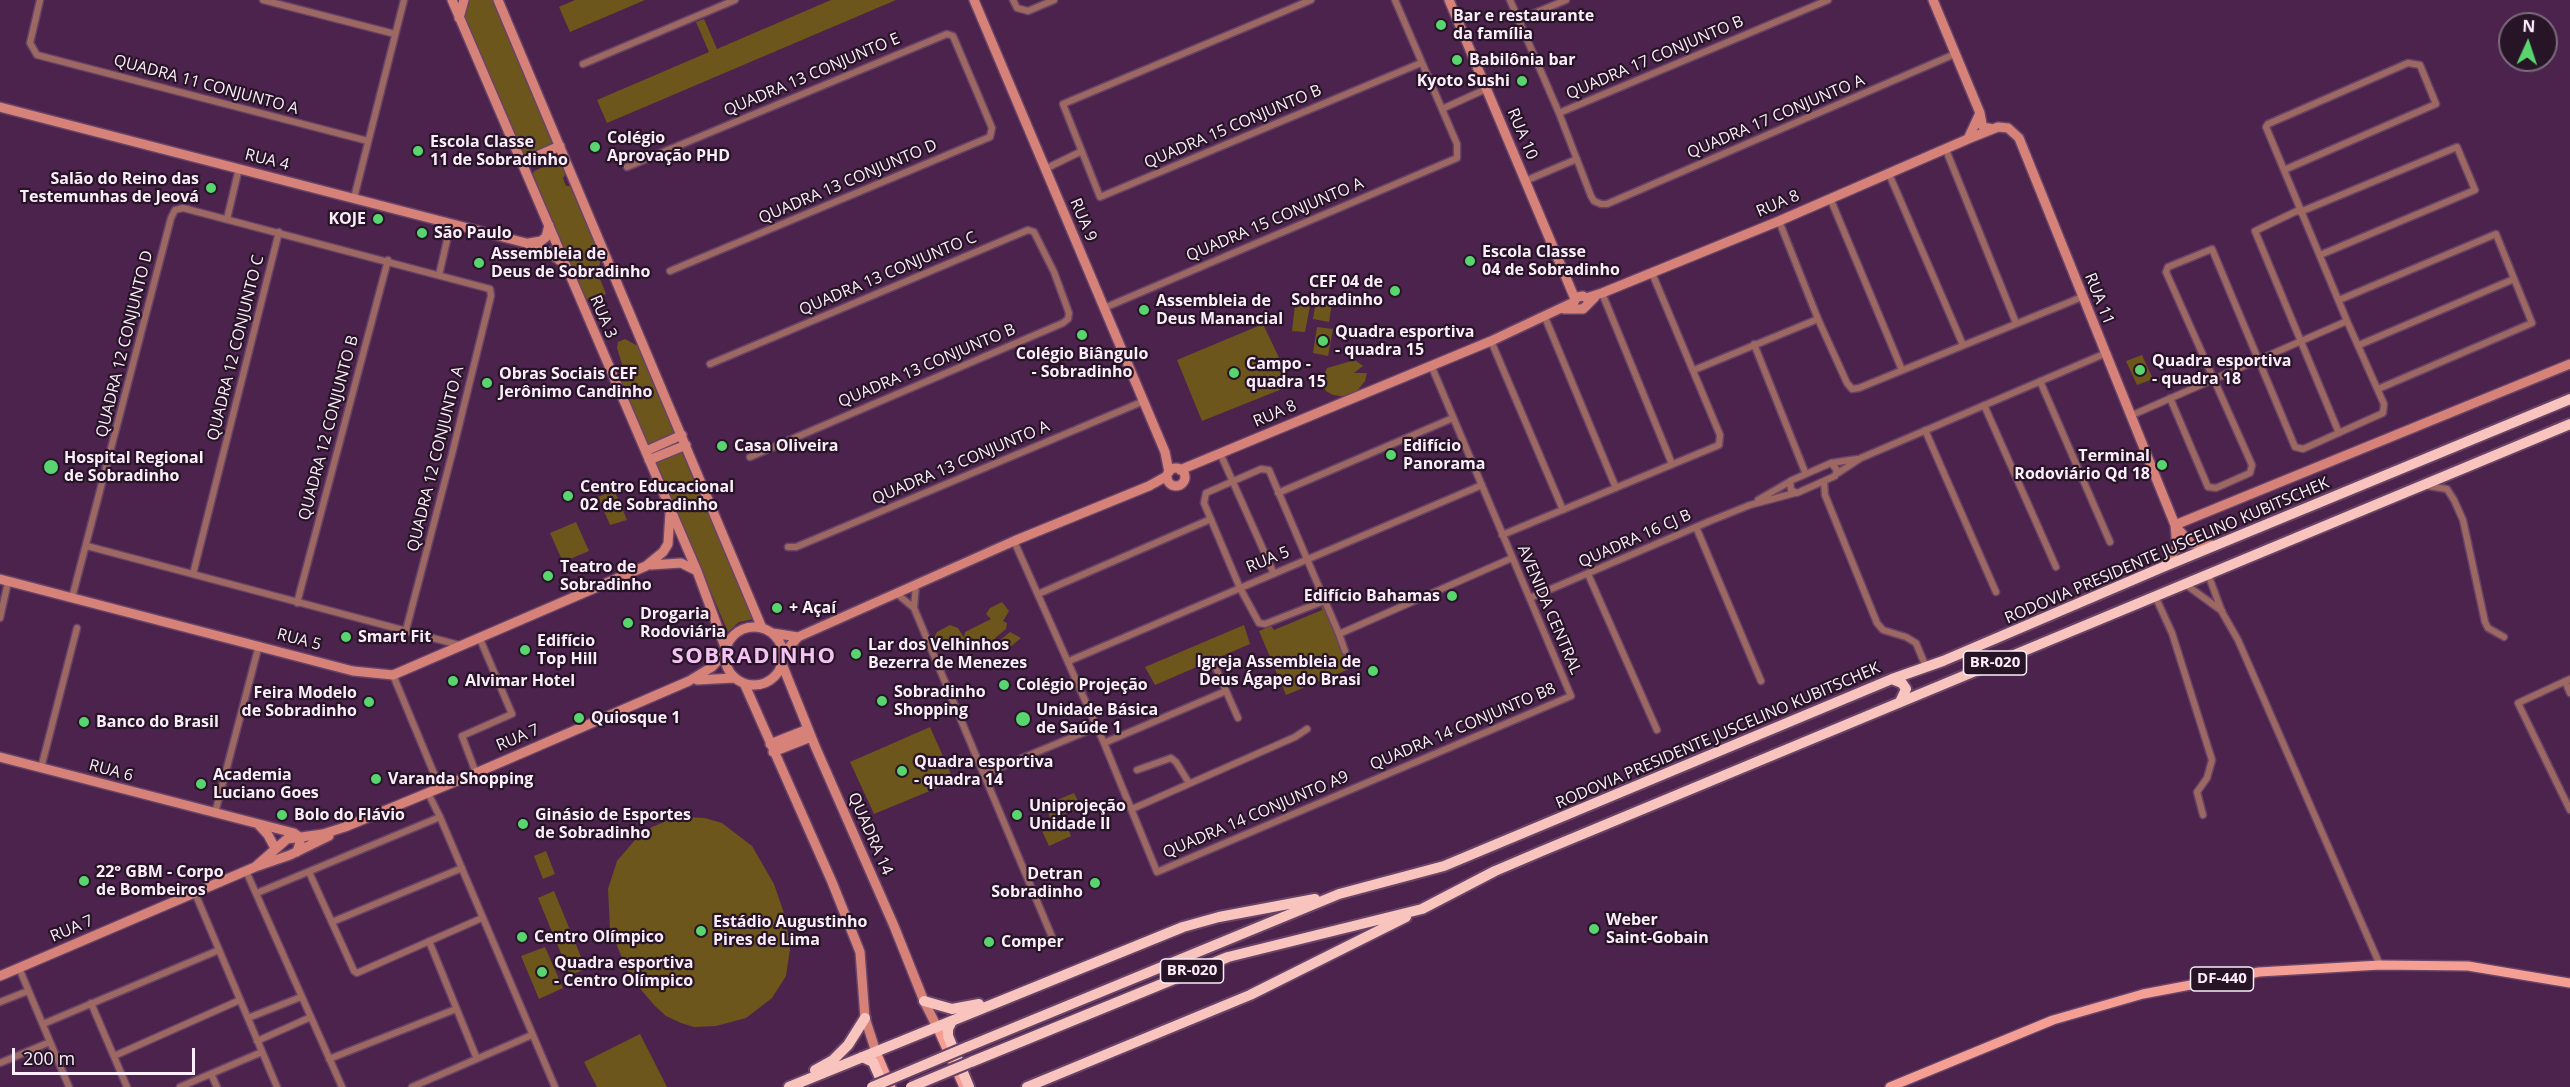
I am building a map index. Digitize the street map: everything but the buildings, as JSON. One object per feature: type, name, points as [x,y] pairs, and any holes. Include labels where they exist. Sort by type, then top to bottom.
[{"type":"highway","name":"RODOVIA PRESIDENTE JUSCELINO KUBITSCHEK","points":[[872,1087],[1339,894],[1444,866],[1892,679],[1943,661],[2163,567],[2570,399]]},
{"type":"highway","name":"BR-020","points":[[1027,1087],[1250,995],[1495,871],[2570,424]]},
{"type":"highway","points":[[1939,686],[1926,683],[1924,678],[1927,672],[1943,661]]},
{"type":"highway","points":[[1892,679],[1902,683],[1906,689],[1900,702]]},
{"type":"highway","name":"BR-020","points":[[789,1087],[1045,981],[1201,922],[1339,894]]},
{"type":"highway","name":"BR-020","points":[[911,1087],[1228,957],[1422,909]]},
{"type":"highway","points":[[924,1001],[952,1008],[974,1006],[1045,981]]},
{"type":"highway","points":[[784,1087],[834,1060],[848,1045],[865,1018]]},
{"type":"highway","points":[[952,1021],[948,1029],[948,1036],[969,1087]]},
{"type":"highway","points":[[862,1057],[873,1062],[884,1087]]},
{"type":"main road","name":"RUA 3","points":[[452,0],[697,571],[725,650]]},
{"type":"main road","points":[[459,18],[464,0]]},
{"type":"main road","name":"RUA 3","points":[[498,0],[762,628]]},
{"type":"main road","name":"RUA 9","points":[[974,0],[1175,474]]},
{"type":"main road","name":"RUA 10","points":[[1449,0],[1568,280],[1581,301]]},
{"type":"main road","points":[[1933,0],[1980,113],[1983,127],[1993,129]]},
{"type":"main road","name":"RUA 4","points":[[0,106],[526,243],[547,251],[565,265]]},
{"type":"main road","points":[[1968,139],[1980,113]]},
{"type":"main road","name":"RUA 11","points":[[1993,129],[2008,128],[2019,138],[2104,354],[2175,525],[2177,547],[2174,555],[2163,567]]},
{"type":"main road","points":[[1968,139],[1993,129]]},
{"type":"main road","name":"RUA 8","points":[[1175,474],[1220,453],[1491,341],[1558,309],[1779,221],[1968,139]]},
{"type":"main road","points":[[521,163],[560,146]]},
{"type":"main road","points":[[526,243],[541,241],[546,237],[549,225]]},
{"type":"main road","points":[[2175,525],[2570,364]]},
{"type":"main road","points":[[647,456],[682,435]]},
{"type":"main road","points":[[647,456],[686,445]]},
{"type":"main road","points":[[688,681],[713,677],[734,678],[753,685],[771,679],[798,637],[1014,541],[1175,474]]},
{"type":"main road","points":[[646,566],[663,552],[668,544],[670,512]]},
{"type":"main road","name":"RUA 11","points":[[2175,525],[2192,544],[2217,545]]},
{"type":"main road","points":[[646,566],[672,562],[681,563],[697,571]]},
{"type":"main road","name":"RUA 5","points":[[4,580],[352,670],[393,675],[646,566]]},
{"type":"main road","points":[[734,678],[725,663],[725,650],[734,634],[740,630],[755,626],[772,633],[798,637]]},
{"type":"main road","points":[[772,633],[778,639],[782,659]]},
{"type":"main road","name":"RUA 7","points":[[250,869],[287,838],[323,834],[345,827],[688,681],[702,674],[725,650]]},
{"type":"main road","name":"QUADRA 14","points":[[782,659],[809,733],[937,1027]]},
{"type":"main road","points":[[744,683],[832,882],[860,952],[865,1018],[891,1087]]},
{"type":"main road","points":[[772,748],[809,733]]},
{"type":"main road","name":"RUA 6","points":[[0,757],[298,836]]},
{"type":"main road","points":[[258,824],[268,835],[274,848],[293,854],[299,846],[298,836]]},
{"type":"main road","name":"RUA 7","points":[[0,976],[250,869],[293,854],[345,827]]},
{"type":"main road","name":"DF-440","points":[[1890,1087],[2053,1020],[2143,994],[2259,972],[2380,965],[2468,966],[2570,984]]},
{"type":"main road","points":[[937,1027],[963,1087]]},
{"type":"street","name":"QUADRA 11 CONJUNTO A","points":[[40,0],[30,43],[37,55],[368,141]]},
{"type":"street","points":[[263,0],[395,34]]},
{"type":"street","points":[[354,198],[404,0]]},
{"type":"street","points":[[583,64],[735,0]]},
{"type":"street","points":[[1013,0],[1017,8],[1028,11],[1054,0]]},
{"type":"street","points":[[1045,169],[1082,151],[1063,104],[1311,0]]},
{"type":"street","points":[[1395,0],[1442,109],[1486,89]]},
{"type":"street","points":[[1510,0],[1559,113],[1576,159],[1526,181]]},
{"type":"street","points":[[1518,20],[1566,0]]},
{"type":"street","name":"QUADRA 17 CONJUNTO B","points":[[1559,113],[1828,0]]},
{"type":"street","name":"QUADRA 13 CONJUNTO E","points":[[627,167],[947,34],[953,36],[976,90]]},
{"type":"street","name":"QUADRA 17 CONJUNTO A","points":[[1576,159],[1594,201],[1606,204],[1955,54]]},
{"type":"street","name":"QUADRA 15 CONJUNTO B","points":[[1082,151],[1100,197],[1421,63]]},
{"type":"street","points":[[2170,398],[2207,486],[2216,488],[2250,473],[2252,465],[2166,272],[2168,267],[2212,249],[2293,444],[2297,448],[2303,449],[2380,416],[2385,409],[2266,128],[2268,124],[2408,63],[2417,63],[2422,68],[2436,104],[2284,170]]},
{"type":"street","name":"QUADRA 13 CONJUNTO D","points":[[670,271],[990,137],[992,128],[976,90]]},
{"type":"street","name":"QUADRA 15 CONJUNTO A","points":[[1104,308],[1457,158],[1457,144],[1442,109]]},
{"type":"street","points":[[2320,255],[2475,190],[2457,147],[2254,231],[2339,433]]},
{"type":"street","points":[[1946,150],[2016,323]]},
{"type":"street","points":[[239,168],[227,219],[439,275],[451,223]]},
{"type":"street","points":[[1889,174],[1963,345]]},
{"type":"street","points":[[1830,198],[1902,370]]},
{"type":"street","name":"QUADRA 12 CONJUNTO D","points":[[72,598],[171,218],[175,210],[183,208],[227,219]]},
{"type":"street","points":[[1779,221],[1818,319],[1847,383],[1849,387],[1856,389],[2082,297]]},
{"type":"street","name":"QUADRA 13 CONJUNTO C","points":[[710,364],[1028,230],[1034,232],[1054,272]]},
{"type":"street","name":"QUADRA 12 CONJUNTO C","points":[[193,574],[279,232]]},
{"type":"street","points":[[2339,300],[2496,234],[2532,323],[2378,389]]},
{"type":"street","name":"QUADRA 12 CONJUNTO B","points":[[297,603],[388,261]]},
{"type":"street","name":"QUADRA 13 CONJUNTO B","points":[[750,457],[1063,323],[1068,319],[1069,313],[1054,272]]},
{"type":"street","points":[[1502,535],[1719,445],[1720,435],[1652,273]]},
{"type":"street","name":"QUADRA 12 CONJUNTO A","points":[[406,630],[492,296],[487,286],[439,275]]},
{"type":"street","points":[[2359,345],[2514,279]]},
{"type":"street","points":[[1600,294],[1672,464]]},
{"type":"street","points":[[1544,315],[1616,488]]},
{"type":"street","points":[[1694,370],[1818,319]]},
{"type":"street","points":[[2130,416],[2347,321]]},
{"type":"street","points":[[1491,341],[1563,510]]},
{"type":"street","points":[[1754,344],[1804,469]]},
{"type":"street","points":[[1861,458],[2104,354]]},
{"type":"street","name":"AVENIDA CENTRAL","points":[[1431,365],[1571,696]]},
{"type":"street","points":[[2040,381],[2110,542]]},
{"type":"street","name":"QUADRA 13 CONJUNTO A","points":[[788,546],[796,547],[1143,401]]},
{"type":"street","points":[[1984,405],[2056,567]]},
{"type":"street","points":[[1278,493],[1453,418]]},
{"type":"street","points":[[1925,430],[1996,591]]},
{"type":"street","points":[[1220,453],[1274,574]]},
{"type":"street","name":"QUADRA 16 CJ B","points":[[1750,505],[1789,482],[1804,469],[1861,458]]},
{"type":"street","name":"QUADRA 16 CJ B","points":[[1530,598],[1750,505],[1813,486],[1861,458]]},
{"type":"street","points":[[1831,463],[1838,473]]},
{"type":"street","points":[[1324,601],[1262,624],[1257,621],[1240,588],[1204,503],[1205,495],[1259,469],[1267,469],[1339,634],[1345,651]]},
{"type":"street","points":[[1824,481],[1825,495],[1876,623],[1883,630],[1906,637],[1916,643],[1926,667]]},
{"type":"street","points":[[1789,482],[1795,493]]},
{"type":"street","name":"RUA 5","points":[[1068,661],[1482,485]]},
{"type":"street","points":[[1813,486],[1825,495]]},
{"type":"street","points":[[2421,486],[2444,487],[2449,491],[2463,520],[2485,622],[2488,628],[2504,637]]},
{"type":"street","points":[[1038,594],[1211,519]]},
{"type":"street","points":[[1696,527],[1761,681]]},
{"type":"street","points":[[1014,541],[1132,809],[1295,737],[1307,729]]},
{"type":"street","points":[[87,546],[463,646]]},
{"type":"street","points":[[1339,634],[1512,558]]},
{"type":"street","points":[[1588,574],[1657,730]]},
{"type":"street","points":[[2208,574],[2222,612],[2238,640],[2380,965]]},
{"type":"street","points":[[0,618],[4,580]]},
{"type":"street","points":[[916,584],[913,605],[1055,944]]},
{"type":"street","points":[[2185,584],[2222,612]]},
{"type":"street","points":[[896,593],[913,605]]},
{"type":"street","points":[[2155,596],[2172,633],[2212,760],[2207,778],[2197,792],[2203,815]]},
{"type":"street","points":[[41,768],[77,628]]},
{"type":"street","points":[[476,773],[462,736],[512,714],[480,639]]},
{"type":"street","points":[[215,813],[259,645]]},
{"type":"street","points":[[1215,666],[1238,718]]},
{"type":"street","points":[[393,675],[440,788]]},
{"type":"street","points":[[2570,693],[2567,680],[2518,703],[2570,810]]},
{"type":"street","points":[[1104,743],[1226,691]]},
{"type":"street","name":"QUADRA 14 CONJUNTO B8","points":[[1364,784],[1571,696]]},
{"type":"street","points":[[984,774],[1097,727]]},
{"type":"street","points":[[1137,770],[1171,758],[1189,783]]},
{"type":"street","name":"QUADRA 14 CONJUNTO A9","points":[[1132,809],[1157,872],[1364,784]]},
{"type":"street","points":[[428,793],[555,1087]]},
{"type":"street","points":[[257,893],[440,817]]},
{"type":"street","points":[[332,922],[462,868]]},
{"type":"street","points":[[250,869],[257,893],[342,1087]]},
{"type":"street","points":[[309,872],[354,971],[357,973],[482,918]]},
{"type":"street","points":[[195,893],[277,1087]]},
{"type":"street","points":[[429,941],[477,1059]]},
{"type":"street","points":[[42,1024],[219,950]]},
{"type":"street","points":[[19,968],[69,1087]]},
{"type":"street","points":[[0,1002],[28,991]]},
{"type":"street","points":[[248,1018],[301,997]]},
{"type":"street","points":[[114,1056],[240,1000]]},
{"type":"street","points":[[91,1003],[127,1087]]},
{"type":"street","points":[[329,1059],[456,1009]]},
{"type":"street","points":[[258,1041],[311,1017]]},
{"type":"street","points":[[412,1087],[532,1035]]},
{"type":"street","points":[[0,1063],[50,1042]]},
{"type":"street","points":[[180,1087],[262,1052]]},
{"type":"street","points":[[211,1074],[216,1087]]},
{"type":"shaded area","points":[[452,0],[498,0],[560,146],[521,163]]},
{"type":"shaded area","points":[[575,0],[645,0],[570,32],[559,7]]},
{"type":"shaded area","points":[[831,0],[896,0],[607,123],[597,100],[709,52],[696,22],[704,19],[717,49]]},
{"type":"shaded area","points":[[560,160],[566,174],[563,178],[566,186],[570,186],[601,258],[598,274],[606,294],[598,298],[600,305],[585,298],[533,174],[534,171]]},
{"type":"shaded area","name":"Quadra esportiva - quadra 15","points":[[1317,294],[1333,296],[1329,322],[1313,319]]},
{"type":"shaded area","name":"Quadra esportiva - quadra 15","points":[[1295,304],[1310,306],[1305,332],[1292,331]]},
{"type":"shaded area","name":"Campo - quadra 15","points":[[1263,324],[1292,385],[1202,421],[1177,360]]},
{"type":"shaded area","name":"Quadra esportiva - quadra 15","points":[[1317,327],[1333,329],[1328,356],[1313,353]]},
{"type":"shaded area","points":[[625,339],[638,346],[675,434],[649,446],[622,391],[622,364],[617,348],[618,342]]},
{"type":"shaded area","name":"Quadra esportiva - quadra 18","points":[[2142,355],[2153,379],[2137,385],[2126,361]]},
{"type":"shaded area","points":[[1355,360],[1363,366],[1354,373],[1367,373],[1365,381],[1357,391],[1347,397],[1333,395],[1326,391],[1320,383],[1327,368]]},
{"type":"shaded area","points":[[681,450],[754,619],[739,622],[728,632],[656,463],[657,460]]},
{"type":"shaded area","points":[[614,490],[627,520],[610,525],[598,497]]},
{"type":"shaded area","points":[[576,522],[589,551],[563,562],[550,533]]},
{"type":"shaded area","points":[[1002,602],[1009,611],[1003,621],[1007,623],[1006,629],[995,638],[999,641],[1010,632],[1021,638],[1004,652],[993,645],[971,652],[959,643],[952,644],[955,640],[953,638],[945,642],[943,648],[940,649],[934,638],[937,632],[950,625],[958,628],[964,638],[965,632],[991,619],[986,614],[990,608]]},
{"type":"shaded area","points":[[1324,603],[1329,608],[1354,667],[1286,695],[1259,631],[1271,626],[1274,630],[1322,610],[1321,606]]},
{"type":"shaded area","points":[[1244,625],[1250,644],[1155,685],[1145,667]]},
{"type":"shaded area","name":"Quadra esportiva - quadra 14","points":[[930,727],[954,781],[874,814],[850,762]]},
{"type":"shaded area","points":[[1074,793],[1081,807],[1051,820],[1045,805]]},
{"type":"shaded area","name":"Estádio Augustinho Pires de Lima","points":[[686,817],[705,818],[722,823],[752,846],[774,884],[785,916],[790,949],[786,976],[772,998],[746,1018],[716,1026],[694,1027],[681,1023],[666,1016],[655,1006],[630,977],[610,929],[608,889],[617,861],[648,829],[666,821]]},
{"type":"shaded area","points":[[1065,821],[1071,836],[1049,846],[1042,831]]},
{"type":"shaded area","points":[[546,851],[555,874],[543,879],[534,856]]},
{"type":"shaded area","points":[[554,891],[586,969],[570,975],[538,898]]},
{"type":"shaded area","name":"Quadra esportiva - Centro Olímpico","points":[[545,947],[563,988],[539,999],[521,956]]},
{"type":"shaded area","points":[[640,1034],[667,1087],[597,1087],[584,1062]]},
{"type":"place","name":"Bar e restaurante da família","points":[[1441,25]]},
{"type":"place","name":"Babilônia bar","points":[[1457,60]]},
{"type":"place","name":"Kyoto Sushi","points":[[1522,81]]},
{"type":"place","name":"Colégio Aprovação PHD","points":[[595,147]]},
{"type":"place","name":"Escola Classe 11 de Sobradinho","points":[[418,151]]},
{"type":"place","name":"Salão do Reino das Testemunhas de Jeová","points":[[211,188]]},
{"type":"place","name":"KOJE","points":[[378,219]]},
{"type":"place","name":"São Paulo","points":[[422,233]]},
{"type":"place","name":"Escola Classe 04 de Sobradinho","points":[[1470,261]]},
{"type":"place","name":"Assembleia de Deus de Sobradinho","points":[[479,263]]},
{"type":"place","name":"CEF 04 de Sobradinho","points":[[1395,291]]},
{"type":"place","name":"Assembleia de Deus Manancial","points":[[1144,310]]},
{"type":"place","name":"Colégio Biângulo - Sobradinho","points":[[1082,335]]},
{"type":"place","name":"Quadra esportiva - quadra 15","points":[[1323,341]]},
{"type":"place","name":"Quadra esportiva - quadra 18","points":[[2140,370]]},
{"type":"place","name":"Campo - quadra 15","points":[[1234,373]]},
{"type":"place","name":"Obras Sociais CEF Jerônimo Candinho","points":[[487,383]]},
{"type":"place","name":"Casa Oliveira","points":[[722,446]]},
{"type":"place","name":"Edifício Panorama","points":[[1391,455]]},
{"type":"place","name":"Terminal Rodoviário Qd 18","points":[[2162,465]]},
{"type":"place","name":"Hospital Regional de Sobradinho","points":[[51,467]]},
{"type":"place","name":"Centro Educacional 02 de Sobradinho","points":[[568,496]]},
{"type":"place","name":"Teatro de Sobradinho","points":[[548,576]]},
{"type":"place","name":"Edifício Bahamas","points":[[1452,596]]},
{"type":"place","name":"+ Açaí","points":[[777,608]]},
{"type":"place","name":"Drogaria Rodoviária","points":[[628,623]]},
{"type":"place","name":"Smart Fit","points":[[346,637]]},
{"type":"place","name":"Edifício Top Hill","points":[[525,650]]},
{"type":"place","name":"Lar dos Velhinhos Bezerra de Menezes","points":[[856,654]]},
{"type":"place","name":"Igreja Assembleia de Deus Ágape do Brasi","points":[[1373,671]]},
{"type":"place","name":"Alvimar Hotel","points":[[453,681]]},
{"type":"place","name":"Colégio Projeção","points":[[1004,685]]},
{"type":"place","name":"Sobradinho Shopping","points":[[882,701]]},
{"type":"place","name":"Feira Modelo de Sobradinho","points":[[369,702]]},
{"type":"place","name":"Quiosque 1","points":[[579,718]]},
{"type":"place","name":"Unidade Básica de Saúde 1","points":[[1023,719]]},
{"type":"place","name":"Banco do Brasil","points":[[84,722]]},
{"type":"place","name":"Quadra esportiva - quadra 14","points":[[902,771]]},
{"type":"place","name":"Varanda Shopping","points":[[376,779]]},
{"type":"place","name":"Academia Luciano Goes","points":[[201,784]]},
{"type":"place","name":"Bolo do Flávio","points":[[282,815]]},
{"type":"place","name":"Uniprojeção Unidade II","points":[[1017,815]]},
{"type":"place","name":"Ginásio de Esportes de Sobradinho","points":[[523,824]]},
{"type":"place","name":"22° GBM - Corpo de Bombeiros","points":[[84,881]]},
{"type":"place","name":"Detran Sobradinho","points":[[1095,883]]},
{"type":"place","name":"Weber Saint-Gobain","points":[[1594,929]]},
{"type":"place","name":"Estádio Augustinho Pires de Lima","points":[[701,931]]},
{"type":"place","name":"Centro Olímpico","points":[[522,937]]},
{"type":"place","name":"Comper","points":[[989,942]]},
{"type":"place","name":"Quadra esportiva - Centro Olímpico","points":[[542,972]]},
{"type":"district","name":"SOBRADINHO","points":[[754,657]]}]
